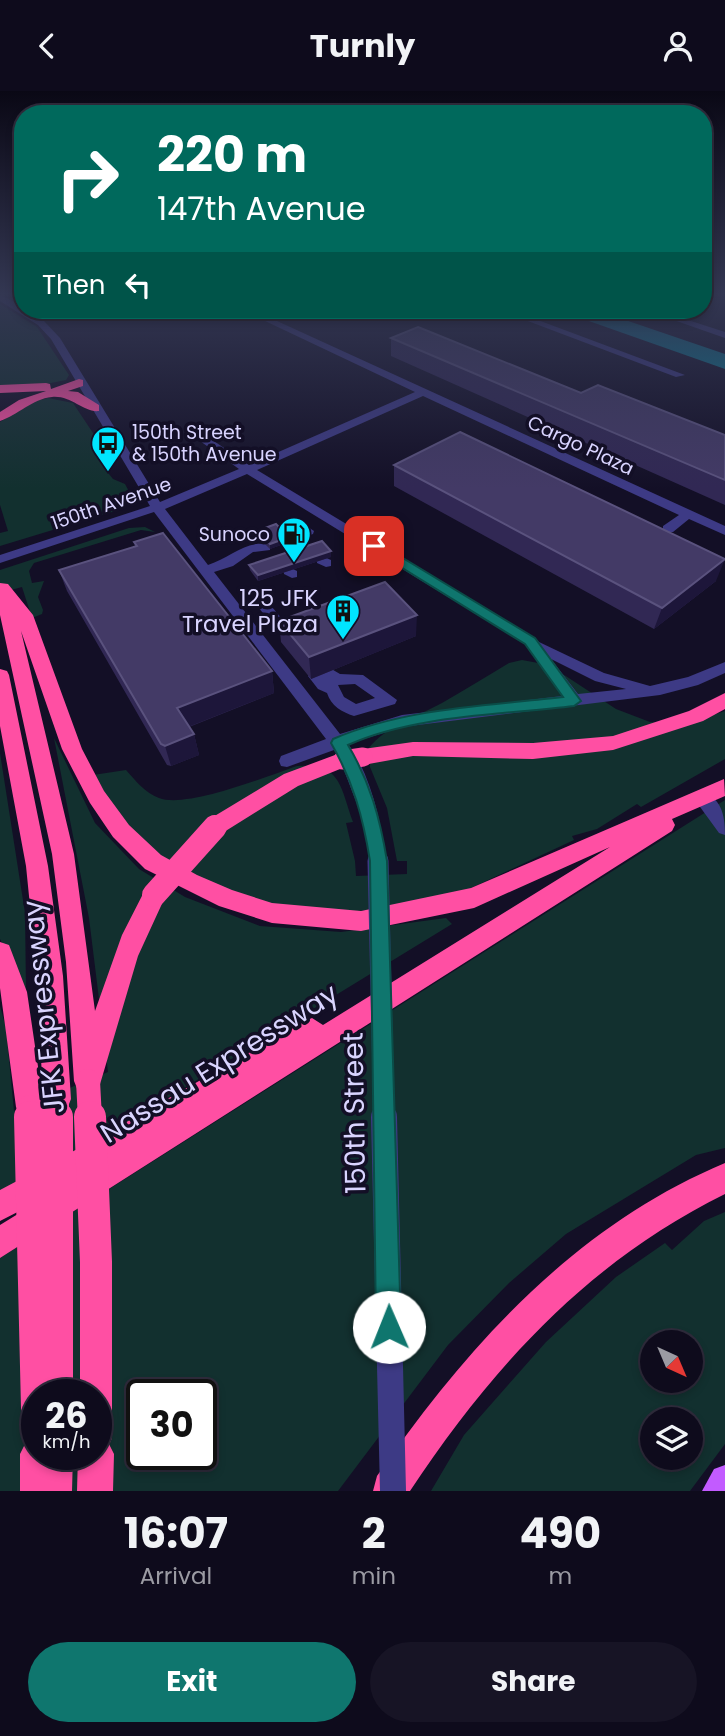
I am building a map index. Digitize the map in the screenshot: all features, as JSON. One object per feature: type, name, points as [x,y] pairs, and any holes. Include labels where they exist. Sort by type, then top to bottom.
[{"type":"highway","points":[[0,389],[23,390],[79,383]]},
{"type":"highway","points":[[0,417],[36,398],[79,383]]},
{"type":"highway","points":[[36,398],[69,394],[94,408]]},
{"type":"highway","points":[[1,583],[24,615],[72,749],[97,797],[121,831],[153,862],[227,899],[272,913],[361,921],[474,898],[724,787]]},
{"type":"highway","name":"JFK Expressway","points":[[1,583],[63,854],[78,962],[89,1081],[96,1262],[96,1379]]},
{"type":"highway","name":"JFK Expressway","points":[[0,675],[30,820],[42,905],[43,1103],[56,1379]]},
{"type":"highway","points":[[89,1081],[105,1022],[141,918],[155,895],[216,826],[290,780],[344,760],[413,749],[533,751],[613,743],[696,716],[725,700]]},
{"type":"highway","name":"Nassau Expressway","points":[[0,1243],[724,787]]},
{"type":"highway","points":[[0,1206],[155,1122],[265,1056],[475,944]]},
{"type":"highway","points":[[0,953],[14,992],[43,1103],[38,1379]]},
{"type":"highway","points":[[391,1491],[430,1431],[471,1378],[510,1334],[558,1287],[639,1224],[725,1178]]},
{"type":"highway","points":[[38,1470],[38,1491]]},
{"type":"highway","points":[[54,1491],[55,1470]]},
{"type":"highway","points":[[95,1491],[96,1470]]},
{"type":"main road","points":[[717,1491],[725,1480]]},
{"type":"street","name":"150th Street","points":[[65,358],[157,508],[338,743],[354,769],[372,817],[379,861],[391,1491]]},
{"type":"street","name":"Cargo Plaza","points":[[352,358],[725,531]]},
{"type":"street","points":[[635,358],[680,375]]},
{"type":"street","name":"150th Avenue","points":[[0,559],[157,508],[249,470],[423,391]]},
{"type":"street","points":[[204,439],[249,470],[530,641],[600,677],[660,690]]},
{"type":"street","points":[[543,465],[560,455]]},
{"type":"street","points":[[668,529],[688,514]]},
{"type":"street","points":[[205,570],[228,563],[259,545]]},
{"type":"street","points":[[264,607],[288,634]]},
{"type":"street","points":[[530,641],[574,701]]},
{"type":"street","points":[[286,761],[367,730],[402,721],[660,690],[693,681],[725,667]]},
{"type":"street","points":[[322,674],[336,680],[358,679],[377,704],[348,708],[337,700],[334,690],[324,685],[322,674]]},
{"type":"street","points":[[704,800],[725,828]]},
{"type":"green space","points":[[0,358],[58,358],[69,375],[66,380],[36,386],[0,387]]},
{"type":"green space","points":[[48,398],[73,403],[105,451],[109,468],[105,469],[113,479],[125,484],[132,497],[129,496],[122,508],[112,512],[0,546],[0,533],[8,531],[0,505],[0,422],[35,401]]},
{"type":"green space","points":[[145,527],[155,532],[141,530],[34,563],[29,571],[32,583],[44,581],[38,597],[42,614],[32,618],[22,587],[0,593],[0,570],[129,528]]},
{"type":"green space","points":[[522,660],[549,665],[616,709],[650,722],[686,724],[725,711],[725,759],[641,807],[637,804],[597,829],[572,836],[574,840],[454,896],[350,912],[288,910],[230,895],[146,850],[114,816],[93,775],[126,770],[149,793],[171,800],[227,790],[297,766],[323,769],[337,780],[353,822],[346,823],[356,876],[407,874],[407,861],[397,861],[387,808],[370,767],[368,749],[402,722],[442,703],[509,663]]},
{"type":"green space","points":[[54,738],[95,823],[139,869],[185,897],[260,926],[341,932],[446,918],[452,924],[130,1121],[0,1192],[0,1006],[6,1028],[14,1111],[108,1072],[89,918]]},
{"type":"green space","points":[[0,753],[25,913],[26,990],[0,939]]},
{"type":"green space","points":[[725,800],[725,1148],[696,1155],[566,1234],[509,1283],[448,1345],[338,1491],[0,1491],[0,1258]]},
{"type":"green space","points":[[725,1212],[725,1444],[690,1491],[431,1491],[464,1435],[546,1342],[616,1277],[665,1243],[672,1250],[704,1221]]},
{"type":"building","points":[[439,358],[495,358],[581,393],[598,385],[725,435],[725,480]]},
{"type":"building","points":[[460,432],[725,559],[662,608],[394,465]]},
{"type":"building","points":[[276,524],[289,537],[270,544],[257,531]]},
{"type":"building","points":[[163,533],[272,671],[177,708],[194,734],[165,746],[161,744],[59,570],[137,546],[134,542]]},
{"type":"building","points":[[322,541],[331,551],[258,575],[249,565]]},
{"type":"building","points":[[385,582],[417,615],[309,657],[279,621]]},
{"type":"taxiway","points":[[714,358],[725,362]]},
{"type":"place","name":"150th Street & 150th Avenue","points":[[108,473]]},
{"type":"place","name":"Sunoco","points":[[294,564]]},
{"type":"place","name":"125 JFK Travel Plaza","points":[[343,641]]},
{"type":"route","points":[[374,546],[530,641],[574,701],[402,721],[367,730],[338,743],[347,755],[364,793],[372,817],[379,861],[389,1327]]}]
